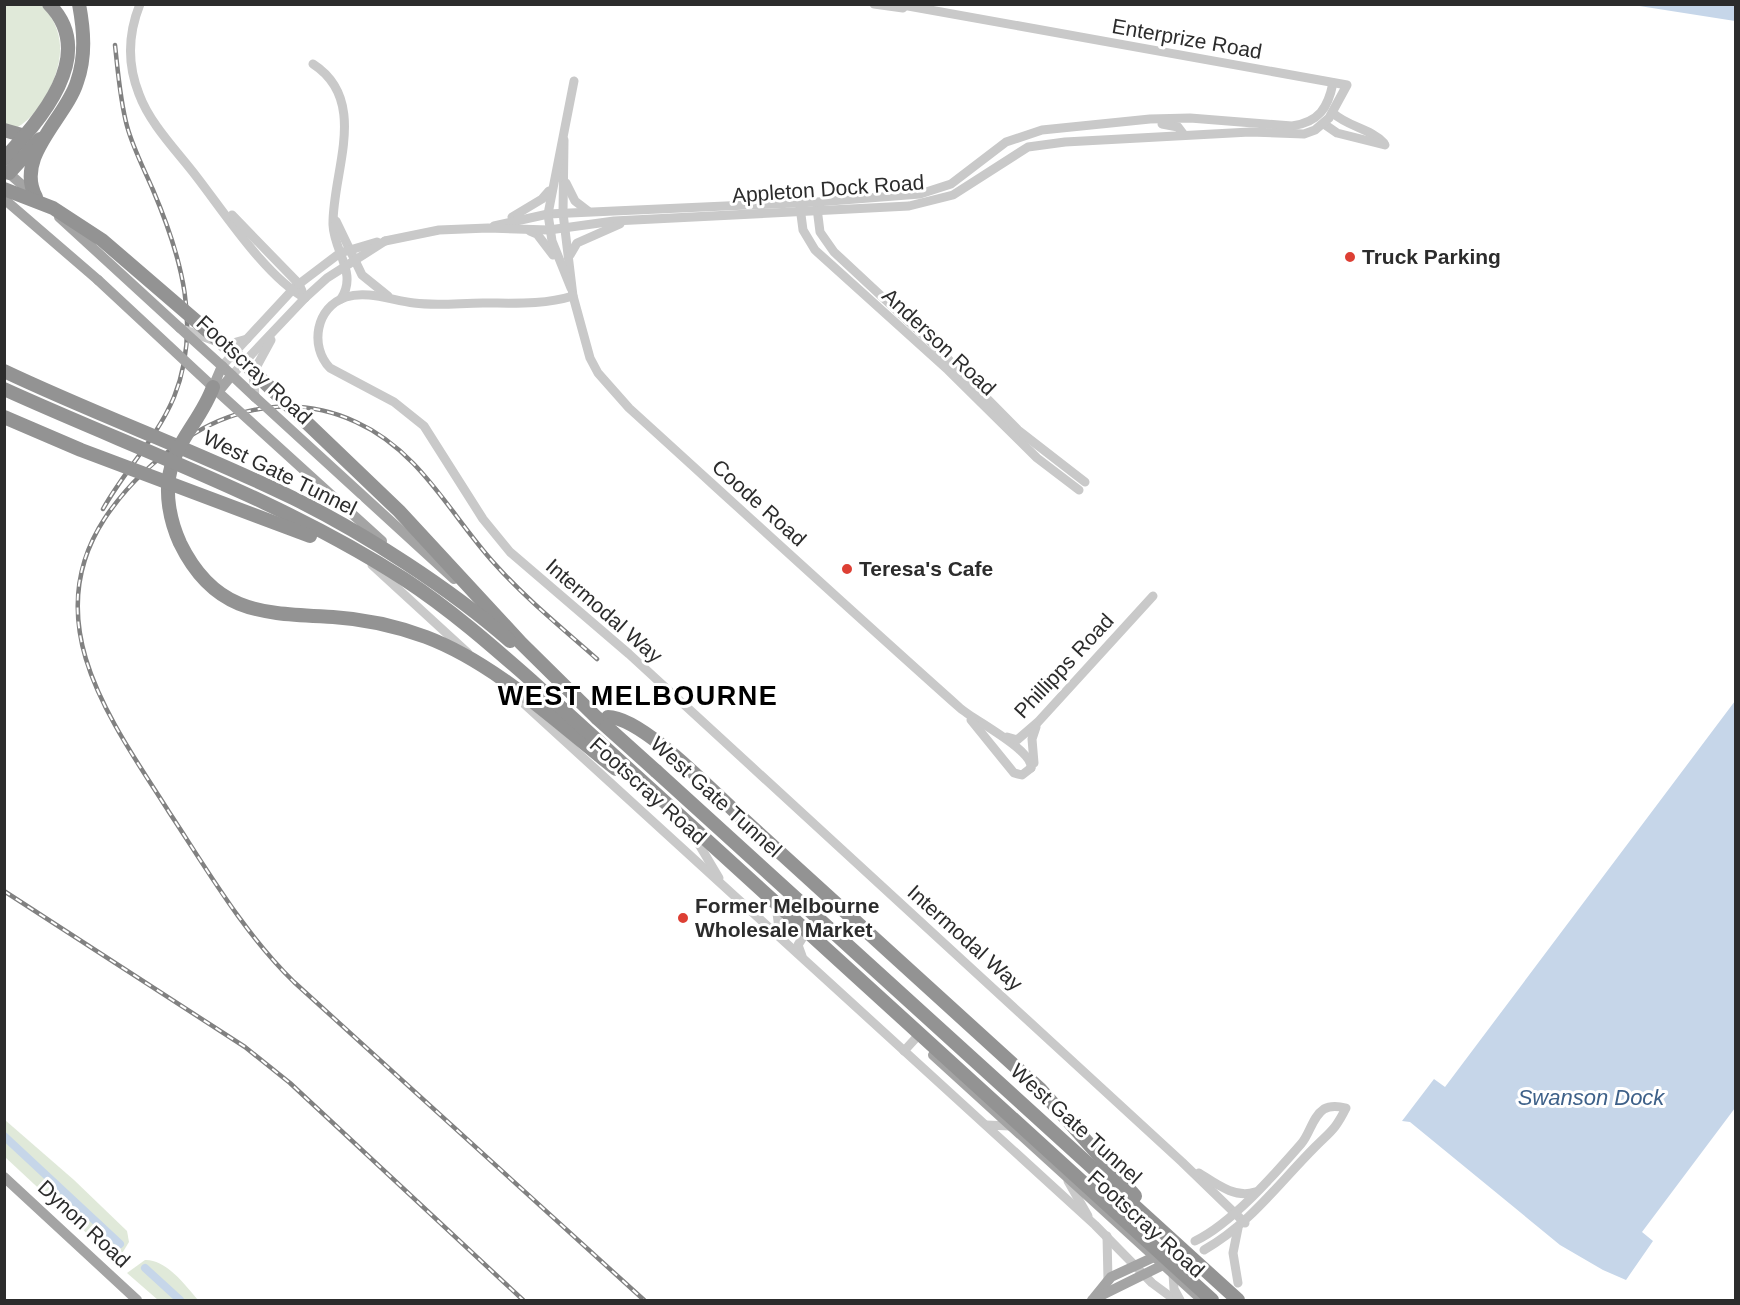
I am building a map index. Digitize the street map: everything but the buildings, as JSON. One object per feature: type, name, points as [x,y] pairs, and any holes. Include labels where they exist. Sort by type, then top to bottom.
[{"type":"highway","points":[[4,159],[43,113],[62,78],[66,64],[66,41],[59,18],[49,4]]},
{"type":"highway","points":[[36,196],[29,181],[30,169],[77,83],[84,43],[79,4]]},
{"type":"highway","points":[[6,173],[59,117]]},
{"type":"highway","points":[[4,130],[25,136]]},
{"type":"highway","points":[[4,189],[53,208],[102,240],[238,357],[399,511],[521,643],[603,718],[627,721],[648,735],[1040,1089],[1174,1242]]},
{"type":"highway","name":"West Gate Tunnel","points":[[4,371],[263,484],[322,513],[462,604],[603,718],[1238,1300]]},
{"type":"highway","name":"West Gate Tunnel","points":[[4,389],[261,501],[402,578],[472,629],[540,688],[691,830],[1212,1300]]},
{"type":"highway","points":[[216,390],[185,436],[171,466],[168,491],[172,520],[182,547],[197,569],[215,588],[254,610],[288,616],[334,617],[378,623],[428,638],[456,651],[515,689],[691,830]]},
{"type":"highway","points":[[4,417],[81,450],[216,499],[371,560]]},
{"type":"main road","name":"Footscray Road","points":[[6,173],[36,196],[476,599]]},
{"type":"main road","name":"Footscray Road","points":[[4,199],[382,541]]},
{"type":"main road","name":"Appleton Dock Road","points":[[216,390],[222,366]]},
{"type":"main road","name":"Appleton Dock Road","points":[[216,390],[232,375]]},
{"type":"main road","name":"Footscray Road","points":[[777,913],[1202,1300]]},
{"type":"main road","name":"Dynon Road","points":[[4,1177],[137,1300]]},
{"type":"main road","points":[[1092,1300],[1108,1280],[1154,1257]]},
{"type":"main road","points":[[1092,1300],[1163,1265]]},
{"type":"street","points":[[140,4],[132,27],[130,48],[131,66],[139,95],[152,118],[205,188],[305,298]]},
{"type":"street","name":"Enterprize Road","points":[[874,4],[915,9],[1347,86]]},
{"type":"street","name":"Enterprize Road","points":[[897,4],[915,9]]},
{"type":"street","points":[[313,64],[327,76],[344,112],[345,147],[334,210],[334,238],[348,276],[346,292],[342,299]]},
{"type":"street","name":"Coode Road","points":[[574,81],[564,140],[551,186],[549,230],[573,294],[590,358],[598,373],[629,408],[964,711],[1020,749],[1031,763],[1031,768],[1022,775],[1009,768],[964,711]]},
{"type":"street","name":"Appleton Dock Road","points":[[817,207],[938,190],[965,175],[1006,142],[1025,134],[1094,125],[1190,118],[1301,125],[1317,118],[1323,112],[1333,83]]},
{"type":"street","name":"Appleton Dock Road","points":[[222,366],[295,287],[340,254],[385,241],[426,231],[490,227],[549,230],[631,221],[800,208],[909,206],[942,199],[967,188],[1028,147],[1065,142],[1184,135],[1250,132],[1304,134],[1324,123],[1333,113],[1347,86]]},
{"type":"street","points":[[1324,123],[1337,133],[1385,144],[1371,133],[1346,124],[1333,113]]},
{"type":"street","points":[[1094,125],[1172,125],[1182,129],[1184,135]]},
{"type":"street","name":"Coode Road","points":[[564,140],[563,213],[573,294]]},
{"type":"street","points":[[565,181],[575,201],[586,210],[593,211]]},
{"type":"street","points":[[490,227],[542,200],[551,186]]},
{"type":"street","name":"Anderson Road","points":[[800,208],[803,230],[815,250],[948,370],[1037,458],[1082,486],[1018,430],[935,346],[847,266],[820,232],[817,207]]},
{"type":"street","name":"Appleton Dock Road","points":[[490,227],[548,214],[593,211],[800,208]]},
{"type":"street","points":[[334,210],[340,234],[355,265],[367,281],[393,300]]},
{"type":"street","points":[[570,256],[577,243],[631,221]]},
{"type":"street","points":[[524,230],[541,238],[566,278]]},
{"type":"street","name":"Appleton Dock Road","points":[[232,375],[327,278],[385,241]]},
{"type":"street","points":[[342,299],[359,294],[438,304],[538,304],[573,294]]},
{"type":"street","name":"Intermodal Way","points":[[342,299],[332,305],[320,323],[317,344],[324,361],[339,374],[394,402],[424,426],[483,519],[510,552],[629,654],[1182,1162],[1234,1213],[1242,1225]]},
{"type":"street","points":[[180,328],[226,345],[247,339]]},
{"type":"street","points":[[255,397],[252,381],[256,365],[277,330]]},
{"type":"street","name":"Footscray Road","points":[[350,545],[1107,1236],[1143,1274],[1175,1300]]},
{"type":"street","name":"Phillipps Road","points":[[964,711],[1015,740],[1038,722],[1153,596]]},
{"type":"street","points":[[1031,768],[1034,761],[1032,739],[1038,722]]},
{"type":"street","name":"Footscray Road","points":[[691,830],[719,879],[734,896]]},
{"type":"street","name":"Footscray Road","points":[[777,913],[778,933],[783,942]]},
{"type":"street","points":[[803,937],[798,948],[806,963]]},
{"type":"street","points":[[904,1051],[915,1039]]},
{"type":"street","points":[[1195,1241],[1234,1213],[1256,1192],[1302,1143],[1321,1112],[1330,1106],[1346,1108],[1336,1129],[1316,1146],[1242,1225],[1204,1250]]},
{"type":"street","points":[[986,1125],[1011,1126]]},
{"type":"street","name":"Intermodal Way","points":[[1182,1162],[1231,1192],[1244,1195],[1256,1192]]},
{"type":"street","name":"Footscray Road","points":[[1065,1176],[1095,1225]]},
{"type":"street","points":[[1238,1283],[1233,1253],[1242,1225]]},
{"type":"street","points":[[1107,1236],[1108,1280]]},
{"type":"street","points":[[1173,1274],[1174,1289],[1180,1300]]},
{"type":"green space","points":[[4,5],[41,5],[55,25],[60,46],[58,68],[49,90],[35,112],[16,128],[5,126]]},
{"type":"green space","points":[[5,1120],[74,1180],[127,1231],[129,1242],[121,1255],[108,1253],[5,1157]]},
{"type":"green space","points":[[145,1260],[168,1268],[198,1300],[158,1300],[127,1273]]},
{"type":"water","points":[[1633,5],[1735,5],[1735,21]]},
{"type":"water","name":"Swanson Dock","points":[[1735,701],[1735,1108],[1642,1232],[1653,1241],[1626,1280],[1603,1270],[1560,1245],[1410,1122],[1402,1121],[1434,1079],[1445,1087]]},
{"type":"waterway","points":[[4,1136],[120,1244]]},
{"type":"waterway","points":[[145,1268],[180,1300]]},
{"type":"railway","points":[[103,509],[159,426],[174,397],[182,371],[187,318],[184,292],[172,240],[127,126],[115,45]]},
{"type":"railway","points":[[597,659],[506,576],[416,466],[398,449],[378,434],[356,422],[312,408],[268,408],[246,412],[204,428],[161,457],[140,476],[105,518],[86,557],[78,596],[80,633],[90,671],[106,707],[147,778],[258,943],[294,982],[644,1300]]},
{"type":"railway","points":[[4,891],[245,1047],[290,1083],[523,1300]]},
{"type":"place","name":"Truck Parking","points":[[1350,257]]},
{"type":"place","name":"Teresa's Cafe","points":[[847,569]]},
{"type":"place","name":"Former Melbourne Wholesale Market","points":[[683,918]]},
{"type":"district","name":"WEST MELBOURNE","points":[[638,696]]}]
